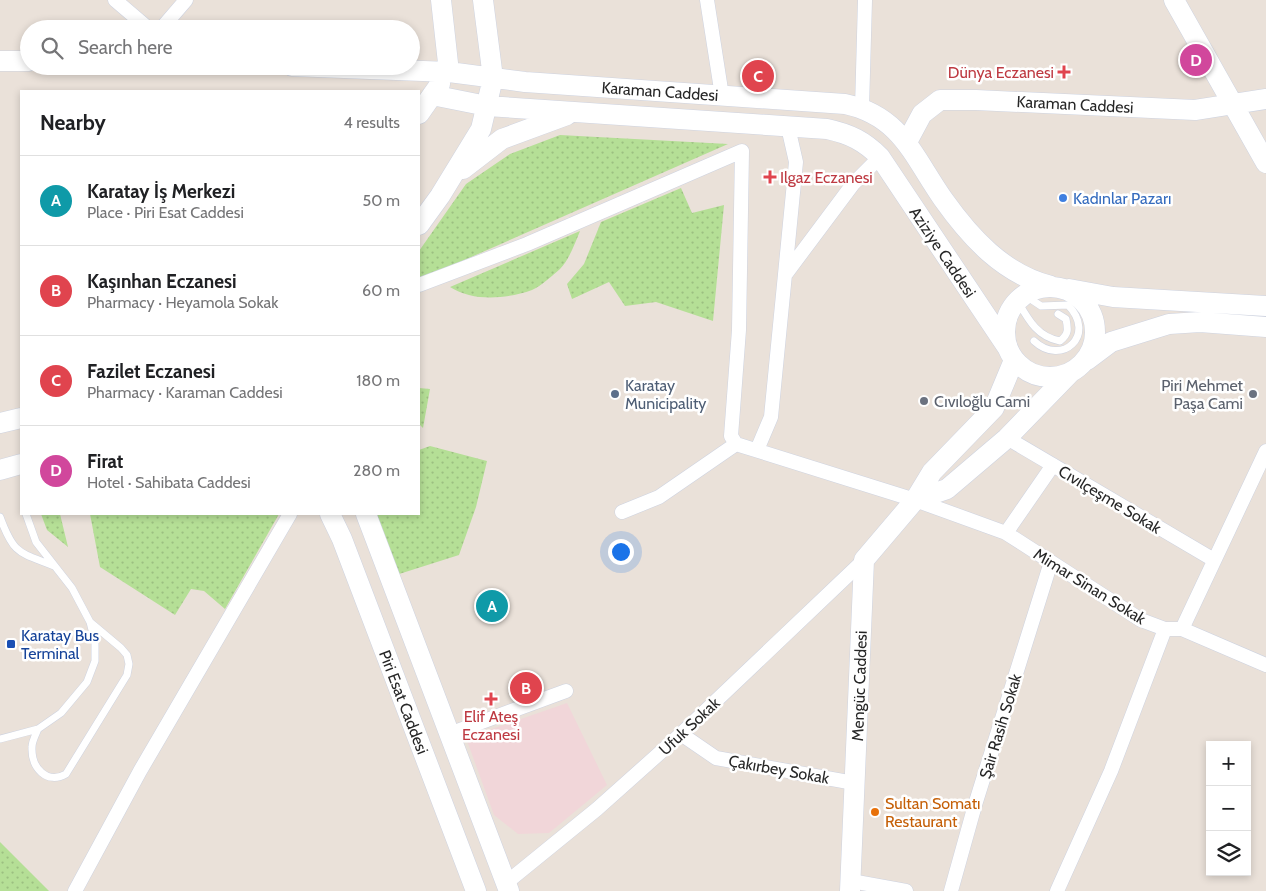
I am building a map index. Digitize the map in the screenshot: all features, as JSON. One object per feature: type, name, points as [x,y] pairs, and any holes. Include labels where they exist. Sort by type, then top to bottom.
[{"type":"main road","points":[[420,113],[449,72],[441,0]]},
{"type":"main road","points":[[420,224],[450,180],[481,128],[493,78],[483,0]]},
{"type":"main road","points":[[1174,0],[1266,163]]},
{"type":"main road","points":[[0,61],[20,61]]},
{"type":"main road","name":"Karaman Caddesi","points":[[420,71],[722,96],[844,104],[862,108],[885,119],[907,142],[922,114],[940,100],[1195,110],[1266,99]]},
{"type":"main road","name":"Karaman Caddesi","points":[[432,95],[487,106],[827,129],[847,133],[865,142],[880,157]]},
{"type":"main road","points":[[450,180],[502,139],[576,112]]},
{"type":"main road","name":"Aziziye Caddesi","points":[[907,142],[943,198],[976,240],[1018,275],[1058,287],[1113,297],[1266,306]]},
{"type":"main road","name":"Aziziye Caddesi","points":[[880,157],[1010,354]]},
{"type":"main road","points":[[915,500],[948,489],[1007,438],[1077,368],[1092,350],[1095,335],[1094,320],[1088,306],[1078,296],[1058,287],[1036,288],[1020,297],[1006,318],[1004,332],[1010,354],[1026,371],[1040,376],[1056,377],[1077,368],[1111,342],[1169,324],[1200,322],[1266,327]]},
{"type":"main road","points":[[864,560],[915,500],[932,472],[994,408],[1010,354]]},
{"type":"main road","points":[[0,423],[20,418]]},
{"type":"main road","points":[[0,470],[20,464]]},
{"type":"main road","name":"Piri Esat Caddesi","points":[[330,515],[342,539],[476,891]]},
{"type":"main road","name":"Piri Esat Caddesi","points":[[366,515],[507,887]]},
{"type":"main road","name":"Mengüc Caddesi","points":[[851,886],[864,560]]},
{"type":"street","points":[[115,0],[138,20]]},
{"type":"street","points":[[169,20],[186,0]]},
{"type":"street","points":[[707,0],[722,96]]},
{"type":"street","points":[[862,108],[865,0]]},
{"type":"street","points":[[757,450],[771,418],[796,162],[788,127]]},
{"type":"street","points":[[420,285],[527,244],[742,151],[739,330],[731,436],[736,444],[660,496],[622,512]]},
{"type":"street","points":[[785,275],[853,184],[880,157]]},
{"type":"street","name":"Cıvılçeşme Sokak","points":[[1007,438],[1214,560]]},
{"type":"street","name":"Mimar Sinan Sokak","points":[[736,444],[915,500],[1006,534],[1141,620],[1165,629],[1182,629],[1266,665]]},
{"type":"street","points":[[1182,629],[1266,451]]},
{"type":"street","points":[[1006,534],[1053,465]]},
{"type":"street","points":[[75,891],[140,771],[289,515]]},
{"type":"street","name":"Ufuk Sokak","points":[[507,887],[681,734],[864,560]]},
{"type":"street","name":"Şair Rasih Sokak","points":[[951,891],[975,805],[1051,562]]},
{"type":"street","points":[[1057,891],[1111,771],[1165,629]]},
{"type":"street","points":[[449,734],[566,690]]},
{"type":"street","name":"Çakırbey Sokak","points":[[681,734],[716,758],[854,783]]},
{"type":"street","points":[[851,886],[906,891]]},
{"type":"lane","points":[[1020,297],[1034,327],[1049,339],[1060,341],[1066,336],[1068,329],[1066,319],[1058,314]]},
{"type":"lane","points":[[1020,297],[1041,306],[1068,305],[1078,315],[1080,330],[1076,341],[1068,349],[1055,351],[1043,349],[1034,341]]},
{"type":"lane","points":[[0,739],[38,728],[67,707],[91,674],[96,649],[90,622],[72,588],[36,542],[26,515]]},
{"type":"lane","points":[[0,518],[11,544],[17,551],[55,566]]},
{"type":"lane","points":[[38,728],[32,748],[33,758],[41,774],[50,779],[58,778],[66,774],[123,683],[129,664],[127,655],[90,622]]},
{"type":"shaded area","points":[[567,703],[607,785],[549,833],[518,834],[494,815],[466,738]]},
{"type":"green space","points":[[560,135],[728,144],[420,280],[420,250],[466,184],[510,154]]},
{"type":"green space","points":[[681,188],[692,213],[724,205],[713,321],[656,302],[625,306],[609,282],[572,299],[567,284],[584,264],[601,222]]},
{"type":"green space","points":[[580,231],[572,251],[560,269],[532,290],[501,297],[479,297],[459,292],[450,287]]},
{"type":"green space","points":[[420,388],[430,389],[423,428],[420,425]]},
{"type":"green space","points":[[430,446],[487,461],[476,507],[459,555],[396,575],[374,515],[420,515],[420,450]]},
{"type":"green space","points":[[41,515],[60,515],[68,547],[47,530]]},
{"type":"green space","points":[[90,515],[278,515],[225,609],[204,591],[191,589],[175,615],[100,567]]},
{"type":"green space","points":[[0,842],[49,891],[0,891]]},
{"type":"place","name":"Firat","points":[[1196,60]]},
{"type":"place","name":"Dünya Eczanesi","points":[[1064,72]]},
{"type":"place","name":"Fazilet Eczanesi","points":[[758,76]]},
{"type":"place","name":"Ilgaz Eczanesi","points":[[770,177]]},
{"type":"place","name":"Kadınlar Pazarı","points":[[1063,198]]},
{"type":"place","name":"Karatay Municipality","points":[[615,394]]},
{"type":"place","name":"Piri Mehmet Paşa Cami","points":[[1253,394]]},
{"type":"place","name":"Cıvıloğlu Cami","points":[[924,401]]},
{"type":"place","name":"Karatay İş Merkezi","points":[[492,606]]},
{"type":"place","name":"Karatay Bus Terminal","points":[[11,644]]},
{"type":"place","name":"Kaşınhan Eczanesi","points":[[526,688]]},
{"type":"place","name":"Elif Ateş Eczanesi","points":[[491,699]]},
{"type":"place","name":"Sultan Somatı Restaurant","points":[[875,812]]}]
